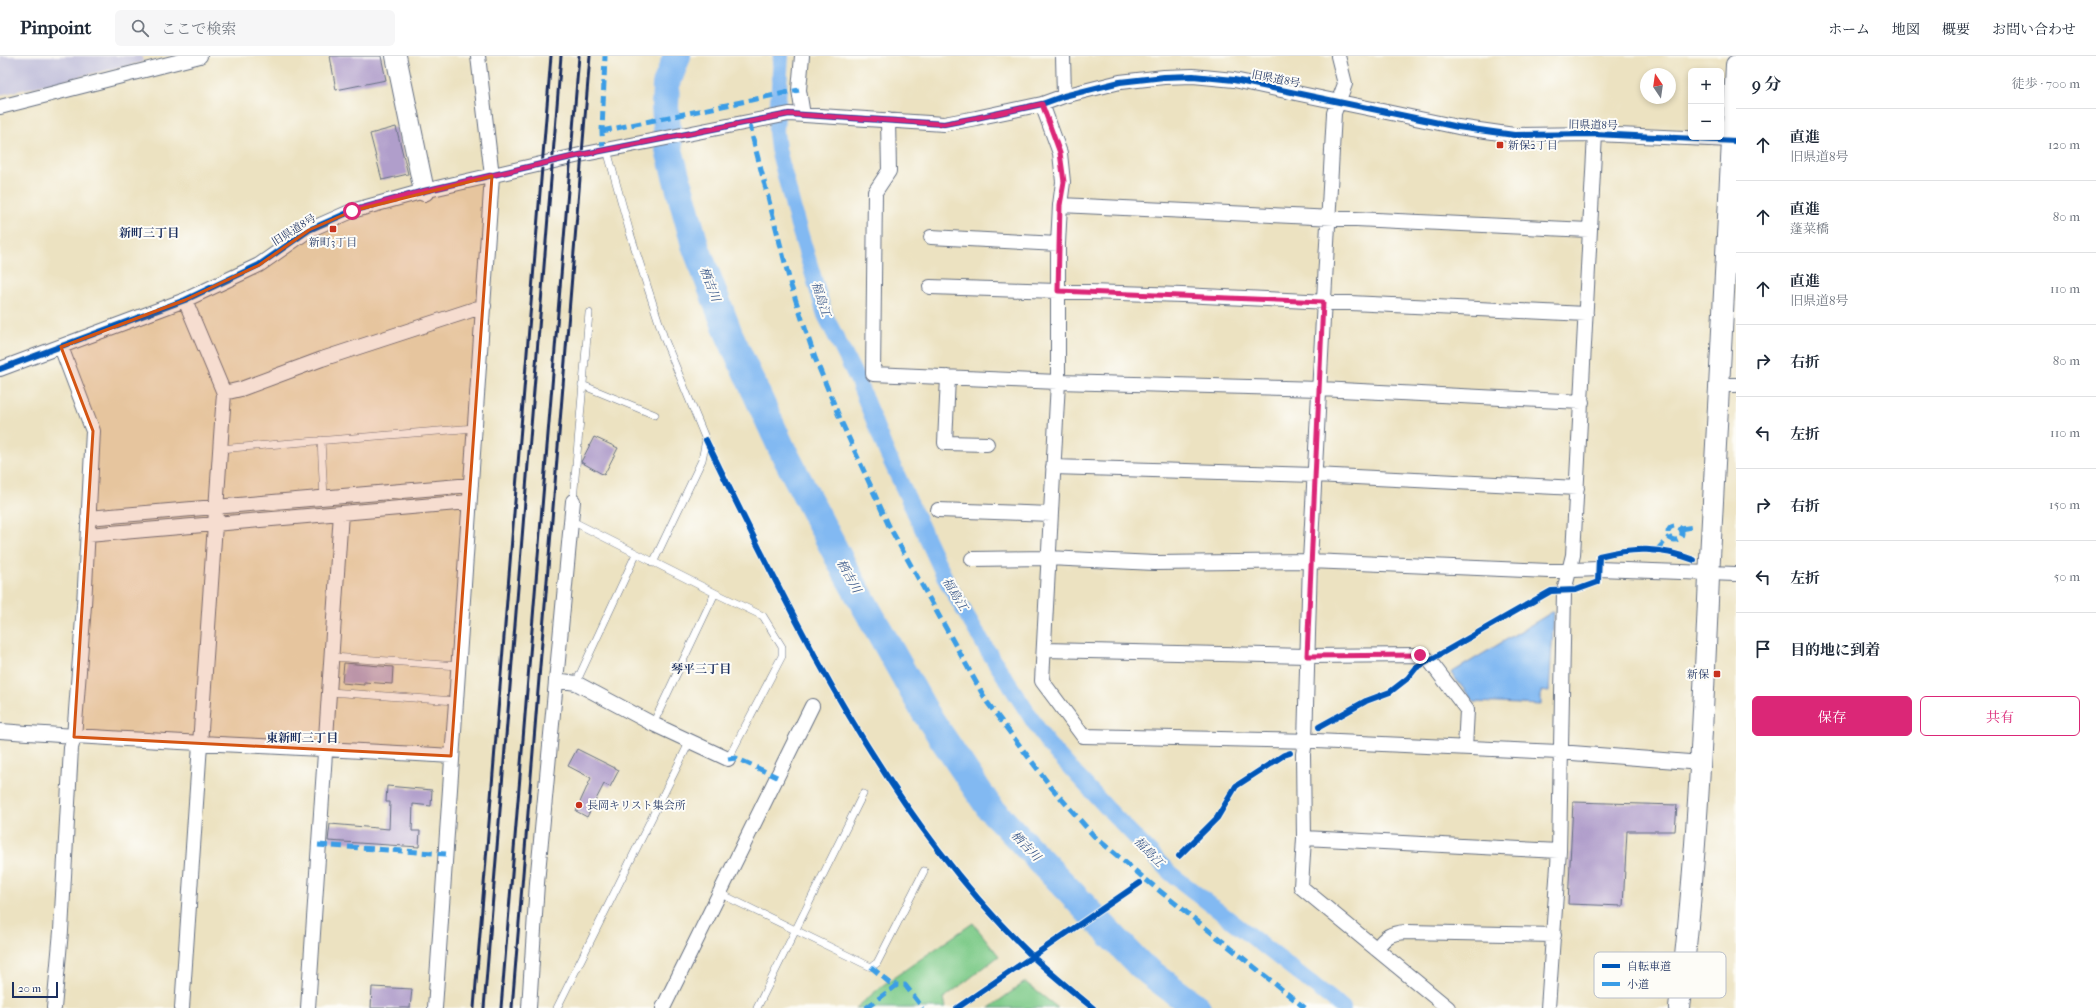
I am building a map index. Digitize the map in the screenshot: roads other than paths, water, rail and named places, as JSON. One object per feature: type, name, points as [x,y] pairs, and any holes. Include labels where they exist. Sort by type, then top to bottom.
[{"type":"street","points":[[0,107],[200,56]]},
{"type":"street","points":[[396,56],[424,191]]},
{"type":"street","points":[[435,1008],[446,854],[451,756],[492,176],[478,56]]},
{"type":"street","points":[[796,115],[800,90],[802,56]]},
{"type":"street","points":[[1063,56],[1064,96]]},
{"type":"street","points":[[1338,56],[1345,84],[1337,101],[1334,113],[1327,217],[1320,389],[1310,561],[1305,742],[1303,754],[1304,838],[1301,887],[1448,1008]]},
{"type":"street","points":[[1686,952],[1702,763],[1710,573],[1727,385],[1736,65]]},
{"type":"street","name":"旧県道8号","points":[[0,369],[185,300],[259,265],[309,230],[352,211],[424,191],[610,150],[757,120],[796,115],[944,124],[1042,104],[1064,96],[1120,82],[1164,77],[1193,76],[1234,80],[1458,127],[1514,134],[1595,134],[1734,141]]},
{"type":"street","points":[[1042,104],[1060,153],[1064,182],[1060,205],[1058,244],[1058,382],[1042,681],[1083,736],[1305,742],[1560,752],[1702,763]]},
{"type":"street","points":[[888,120],[889,170],[875,192],[873,374],[1058,382],[1320,389],[1582,402]]},
{"type":"street","points":[[1548,1008],[1554,935],[1558,851],[1564,591],[1573,555],[1595,134]]},
{"type":"street","points":[[1060,205],[1589,230]]},
{"type":"street","points":[[931,237],[1058,244]]},
{"type":"street","points":[[930,287],[1058,291],[1586,314]]},
{"type":"street","points":[[182,1008],[224,393],[185,300]]},
{"type":"street","points":[[224,393],[241,389],[322,359],[484,306]]},
{"type":"street","points":[[54,1008],[71,748],[74,737],[88,535],[92,431],[61,347]]},
{"type":"street","points":[[948,377],[945,443],[987,444]]},
{"type":"street","points":[[1053,468],[1315,475],[1577,488]]},
{"type":"street","points":[[88,518],[216,509],[471,485]]},
{"type":"street","points":[[529,1008],[537,883],[570,520],[573,501]]},
{"type":"street","points":[[88,535],[469,502]]},
{"type":"street","points":[[938,510],[1051,514]]},
{"type":"street","points":[[308,1008],[318,845],[333,657],[341,513]]},
{"type":"street","points":[[972,559],[1048,558],[1155,563],[1310,561],[1569,571],[1598,569],[1736,574]]},
{"type":"street","points":[[1044,650],[1307,656],[1414,654],[1425,657],[1467,710],[1465,748]]},
{"type":"street","points":[[556,680],[576,683],[653,724],[728,759]]},
{"type":"street","points":[[663,1008],[812,706]]},
{"type":"street","points":[[0,731],[200,744],[326,748],[451,756]]},
{"type":"street","points":[[1304,838],[1558,851]]},
{"type":"street","points":[[1376,949],[1384,938],[1393,933],[1554,935]]},
{"type":"street","points":[[1679,1008],[1680,998]]},
{"type":"lane","points":[[610,150],[628,226],[664,338],[706,440],[702,460],[653,563]]},
{"type":"lane","points":[[573,501],[589,313]]},
{"type":"lane","points":[[582,385],[655,414]]},
{"type":"lane","points":[[219,449],[475,428]]},
{"type":"lane","points":[[320,440],[324,498]]},
{"type":"lane","points":[[570,520],[653,563],[763,616],[782,647],[782,656],[728,759]]},
{"type":"lane","points":[[576,683],[636,554]]},
{"type":"lane","points":[[653,724],[715,593]]},
{"type":"lane","points":[[333,657],[458,666]]},
{"type":"lane","points":[[330,692],[455,701]]},
{"type":"lane","points":[[557,1008],[690,742]]},
{"type":"lane","points":[[757,1008],[863,794]]},
{"type":"lane","points":[[719,893],[794,931],[871,967],[877,963],[924,870]]},
{"type":"water","points":[[1554,611],[1549,692],[1541,691],[1541,705],[1474,702],[1451,673]]},
{"type":"waterway","name":"栖吉川","points":[[677,56],[666,85],[665,107],[669,150],[695,245],[729,334],[782,449],[846,572],[925,712],[989,807],[1140,965],[1197,1008]]},
{"type":"waterway","name":"福島江","points":[[781,56],[776,131],[778,149],[797,222],[825,315],[857,379],[886,451],[947,582],[986,648],[1048,744],[1106,807],[1170,873],[1343,1008]]},
{"type":"railway","points":[[474,1008],[551,56]]},
{"type":"railway","points":[[484,1008],[561,56]]},
{"type":"railway","points":[[501,1008],[579,56]]},
{"type":"railway","points":[[512,1008],[590,56]]},
{"type":"place","name":"新保2丁目","points":[[1500,145]]},
{"type":"place","name":"新町3丁目","points":[[333,229]]},
{"type":"place","name":"新保","points":[[1717,674]]},
{"type":"place","name":"長岡キリスト集会所","points":[[579,805]]},
{"type":"district","name":"新町三丁目","points":[[149,233]]},
{"type":"district","name":"琴平三丁目","points":[[701,669]]},
{"type":"district","name":"東新町三丁目","points":[[302,738]]}]
